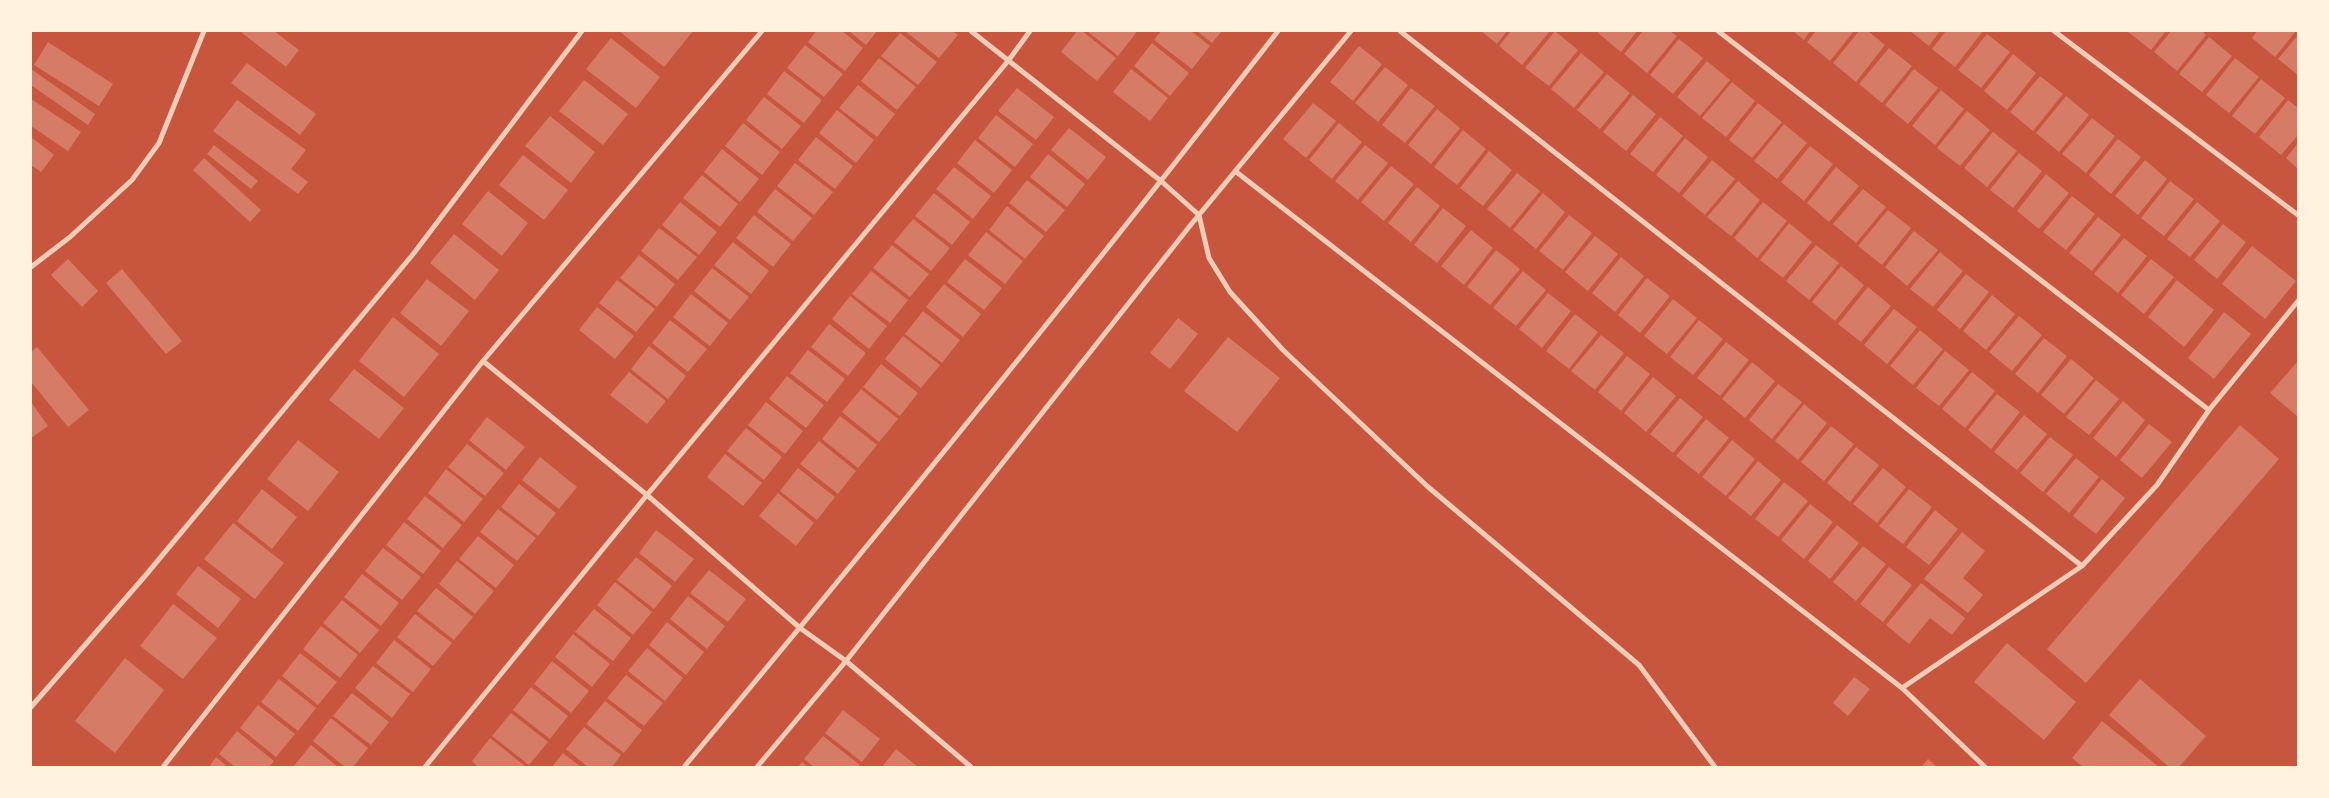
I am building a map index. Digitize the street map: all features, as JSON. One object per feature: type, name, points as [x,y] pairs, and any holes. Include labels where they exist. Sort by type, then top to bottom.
[{"type":"street","points":[[31,267],[70,237],[132,180],[158,143],[204,31]]},
{"type":"street","points":[[31,707],[145,576],[414,253],[582,31]]},
{"type":"street","points":[[163,767],[483,361],[762,31]]},
{"type":"street","points":[[971,31],[1161,181],[1199,215],[1209,258],[1230,292],[1283,350],[1427,486],[1639,665],[1715,767]]},
{"type":"street","points":[[425,767],[647,495],[1008,61],[1030,31]]},
{"type":"street","points":[[684,767],[800,628],[1161,181],[1278,31]]},
{"type":"street","points":[[757,767],[846,661],[1199,215],[1351,31]]},
{"type":"street","points":[[1400,31],[2082,566]]},
{"type":"street","points":[[1718,31],[2209,410]]},
{"type":"street","points":[[2054,31],[2298,215]]},
{"type":"street","points":[[1235,171],[1902,688],[1985,767]]},
{"type":"street","points":[[1902,688],[2082,566],[2157,485],[2209,410],[2298,301]]},
{"type":"street","points":[[483,361],[647,495],[800,628],[846,661],[970,767]]},
{"type":"building","points":[[243,31],[274,31],[299,50],[286,67],[242,33]]},
{"type":"building","points":[[619,31],[693,31],[664,67]]},
{"type":"building","points":[[816,31],[842,31],[863,48],[845,71],[808,42]]},
{"type":"building","points":[[849,31],[877,31],[866,45]]},
{"type":"building","points":[[905,31],[952,31],[958,35],[939,58]]},
{"type":"building","points":[[1077,31],[1082,31],[1116,58],[1097,81],[1061,52]]},
{"type":"building","points":[[1087,31],[1135,31],[1136,33],[1118,56]]},
{"type":"building","points":[[1161,31],[1191,31],[1210,46],[1192,69],[1154,40]]},
{"type":"building","points":[[1197,31],[1222,31],[1212,43]]},
{"type":"building","points":[[1481,31],[1507,31],[1497,44]]},
{"type":"building","points":[[1511,31],[1550,31],[1522,65],[1499,46]]},
{"type":"building","points":[[1555,31],[1578,50],[1549,86],[1525,68]]},
{"type":"building","points":[[1599,31],[1637,31],[1621,52],[1598,33]]},
{"type":"building","points":[[1643,31],[1670,31],[1677,36],[1647,73],[1624,54]]},
{"type":"building","points":[[1793,31],[1810,31],[1804,40]]},
{"type":"building","points":[[1816,31],[1854,31],[1830,61],[1807,42]]},
{"type":"building","points":[[1859,31],[1868,31],[1885,45],[1856,82],[1833,63]]},
{"type":"building","points":[[1910,31],[1940,31],[1929,46]]},
{"type":"building","points":[[1946,31],[1983,31],[1955,67],[1932,49]]},
{"type":"building","points":[[2127,31],[2166,31],[2151,50]]},
{"type":"building","points":[[2171,31],[2202,31],[2206,35],[2177,71],[2154,52]]},
{"type":"building","points":[[2257,31],[2296,31],[2275,57],[2252,38]]},
{"type":"building","points":[[900,33],[937,62],[918,85],[881,56]]},
{"type":"building","points":[[1987,34],[2010,52],[1981,88],[1958,70]]},
{"type":"building","points":[[2298,35],[2298,75],[2278,59]]},
{"type":"building","points":[[2209,37],[2232,56],[2202,92],[2179,74]]},
{"type":"building","points":[[611,38],[660,77],[636,108],[586,69]]},
{"type":"building","points":[[1679,39],[1703,58],[1673,94],[1650,75]]},
{"type":"building","points":[[48,42],[113,84],[99,106],[34,65]]},
{"type":"building","points":[[1152,43],[1189,73],[1170,96],[1134,66]]},
{"type":"building","points":[[805,45],[843,74],[824,97],[787,68]]},
{"type":"building","points":[[1359,46],[1382,64],[1353,101],[1330,82]]},
{"type":"building","points":[[1889,48],[1912,66],[1882,103],[1859,84]]},
{"type":"building","points":[[1581,53],[1604,72],[1574,108],[1551,89]]},
{"type":"building","points":[[2013,54],[2036,73],[2007,110],[1984,91]]},
{"type":"building","points":[[879,58],[916,87],[897,110],[861,81]]},
{"type":"building","points":[[2235,58],[2259,77],[2229,113],[2206,95]]},
{"type":"building","points":[[1707,61],[1730,80],[1700,116],[1677,97]]},
{"type":"building","points":[[247,63],[316,114],[300,135],[231,83]]},
{"type":"building","points":[[1385,67],[1408,85],[1378,122],[1355,103]]},
{"type":"building","points":[[31,69],[95,114],[88,125],[31,85]]},
{"type":"building","points":[[1131,69],[1168,98],[1150,121],[1113,92]]},
{"type":"building","points":[[1914,69],[1938,88],[1908,124],[1885,105]]},
{"type":"building","points":[[784,71],[822,100],[804,123],[767,94]]},
{"type":"building","points":[[1607,74],[1630,93],[1600,129],[1577,110]]},
{"type":"building","points":[[2040,76],[2063,94],[2033,131],[2010,112]]},
{"type":"building","points":[[2261,79],[2285,98],[2255,134],[2232,116]]},
{"type":"building","points":[[584,80],[628,114],[603,145],[559,111]]},
{"type":"building","points":[[1732,82],[1755,101],[1726,137],[1702,118]]},
{"type":"building","points":[[858,85],[895,114],[877,137],[839,108]]},
{"type":"building","points":[[1017,88],[1054,117],[1036,140],[998,111]]},
{"type":"building","points":[[1411,88],[1435,106],[1405,143],[1382,125]]},
{"type":"building","points":[[1941,90],[1964,109],[1935,145],[1912,126]]},
{"type":"building","points":[[1633,95],[1656,114],[1626,151],[1603,132]]},
{"type":"building","points":[[2066,96],[2089,115],[2059,152],[2036,133]]},
{"type":"building","points":[[764,97],[801,126],[782,149],[746,120]]},
{"type":"building","points":[[31,99],[81,132],[68,151],[31,126]]},
{"type":"building","points":[[237,100],[306,150],[291,169],[308,182],[298,194],[213,131]]},
{"type":"building","points":[[2288,100],[2298,108],[2298,135],[2281,155],[2259,137]]},
{"type":"building","points":[[1313,103],[1336,121],[1306,158],[1283,139]]},
{"type":"building","points":[[1758,103],[1782,122],[1752,158],[1729,140]]},
{"type":"building","points":[[1437,109],[1460,128],[1431,164],[1408,145]]},
{"type":"building","points":[[837,110],[874,140],[856,163],[819,133]]},
{"type":"building","points":[[1967,111],[1990,130],[1960,166],[1937,148]]},
{"type":"building","points":[[996,115],[1033,144],[1015,167],[978,138]]},
{"type":"building","points":[[550,116],[595,152],[571,183],[525,146]]},
{"type":"building","points":[[1660,117],[1683,136],[1653,172],[1630,154]]},
{"type":"building","points":[[2092,118],[2115,136],[2086,173],[2062,154]]},
{"type":"building","points":[[743,123],[780,152],[762,175],[725,146]]},
{"type":"building","points":[[1339,123],[1362,142],[1332,179],[1309,160]]},
{"type":"building","points":[[1784,124],[1807,143],[1777,179],[1754,161]]},
{"type":"building","points":[[1069,128],[1106,157],[1088,180],[1051,150]]},
{"type":"building","points":[[1463,130],[1486,149],[1457,185],[1434,167]]},
{"type":"building","points":[[1993,132],[2017,151],[1987,187],[1964,168]]},
{"type":"building","points":[[31,137],[54,155],[41,172],[31,165]]},
{"type":"building","points":[[816,137],[853,166],[835,189],[798,160]]},
{"type":"building","points":[[1685,138],[1708,157],[1679,193],[1656,175]]},
{"type":"building","points":[[2118,139],[2141,157],[2111,194],[2089,175]]},
{"type":"building","points":[[975,140],[1012,170],[994,193],[957,163]]},
{"type":"building","points":[[2298,143],[2298,169],[2286,158]]},
{"type":"building","points":[[214,145],[258,181],[251,189],[207,154]]},
{"type":"building","points":[[1365,145],[1388,163],[1358,200],[1335,181]]},
{"type":"building","points":[[1810,146],[1833,164],[1804,201],[1781,182]]},
{"type":"building","points":[[722,149],[759,179],[740,202],[704,172]]},
{"type":"building","points":[[1489,151],[1512,170],[1483,206],[1460,188]]},
{"type":"building","points":[[2019,153],[2042,171],[2013,208],[1990,190]]},
{"type":"building","points":[[1048,154],[1085,184],[1067,207],[1030,177]]},
{"type":"building","points":[[523,155],[568,190],[544,220],[499,185]]},
{"type":"building","points":[[204,158],[261,210],[250,222],[193,170]]},
{"type":"building","points":[[1712,160],[1735,179],[1705,215],[1682,196]]},
{"type":"building","points":[[2145,160],[2167,179],[2138,215],[2115,196]]},
{"type":"building","points":[[795,163],[833,192],[814,215],[777,186]]},
{"type":"building","points":[[1391,166],[1414,184],[1384,221],[1361,202]]},
{"type":"building","points":[[954,167],[991,196],[973,219],[936,189]]},
{"type":"building","points":[[1836,167],[1859,186],[1829,222],[1807,203]]},
{"type":"building","points":[[1517,173],[1540,191],[1510,228],[1487,209]]},
{"type":"building","points":[[2046,174],[2069,193],[2039,229],[2017,211]]},
{"type":"building","points":[[702,175],[738,204],[720,227],[683,198]]},
{"type":"building","points":[[1027,180],[1065,210],[1046,232],[1009,203]]},
{"type":"building","points":[[1738,181],[1760,200],[1731,236],[1707,217]]},
{"type":"building","points":[[2170,181],[2194,199],[2164,236],[2141,218]]},
{"type":"building","points":[[1417,187],[1440,206],[1411,242],[1388,223]]},
{"type":"building","points":[[775,189],[812,218],[793,241],[757,212]]},
{"type":"building","points":[[1863,189],[1886,207],[1856,243],[1833,224]]},
{"type":"building","points":[[488,191],[528,223],[502,256],[462,224]]},
{"type":"building","points":[[934,193],[970,222],[952,245],[915,216]]},
{"type":"building","points":[[1543,193],[1565,212],[1536,249],[1513,230]]},
{"type":"building","points":[[2072,196],[2095,214],[2066,250],[2043,232]]},
{"type":"building","points":[[680,202],[717,232],[699,255],[662,225]]},
{"type":"building","points":[[1763,202],[1787,221],[1757,258],[1734,238]]},
{"type":"building","points":[[2197,202],[2220,221],[2190,257],[2167,239]]},
{"type":"building","points":[[1007,206],[1044,236],[1025,259],[989,230]]},
{"type":"building","points":[[1443,208],[1466,226],[1437,263],[1414,245]]},
{"type":"building","points":[[1888,210],[1911,228],[1882,265],[1858,246]]},
{"type":"building","points":[[754,215],[791,244],[773,267],[736,238]]},
{"type":"building","points":[[1569,215],[1592,233],[1563,270],[1539,251]]},
{"type":"building","points":[[2098,217],[2121,235],[2092,271],[2069,253]]},
{"type":"building","points":[[913,219],[950,248],[931,271],[894,242]]},
{"type":"building","points":[[1789,223],[1812,242],[1783,278],[1760,260]]},
{"type":"building","points":[[2223,224],[2246,242],[2217,279],[2194,260]]},
{"type":"building","points":[[659,228],[697,257],[678,280],[641,251]]},
{"type":"building","points":[[1471,230],[1493,248],[1464,285],[1441,266]]},
{"type":"building","points":[[1914,231],[1938,250],[1907,286],[1885,267]]},
{"type":"building","points":[[986,232],[1023,261],[1005,284],[968,255]]},
{"type":"building","points":[[454,234],[499,270],[475,300],[430,263]]},
{"type":"building","points":[[1595,236],[1618,254],[1588,291],[1565,272]]},
{"type":"building","points":[[2124,238],[2147,256],[2118,293],[2094,274]]},
{"type":"building","points":[[733,242],[769,271],[751,294],[714,265]]},
{"type":"building","points":[[892,245],[929,274],[910,297],[873,268]]},
{"type":"building","points":[[1816,245],[1839,263],[1809,300],[1786,281]]},
{"type":"building","points":[[2252,246],[2296,281],[2265,319],[2222,284]]},
{"type":"building","points":[[1496,250],[1520,269],[1490,305],[1467,287]]},
{"type":"building","points":[[1940,252],[1963,271],[1933,307],[1910,289]]},
{"type":"building","points":[[639,255],[675,284],[657,307],[620,278]]},
{"type":"building","points":[[1621,257],[1644,276],[1615,312],[1592,293]]},
{"type":"building","points":[[68,259],[98,291],[82,307],[51,275]]},
{"type":"building","points":[[965,259],[1002,288],[984,310],[947,282]]},
{"type":"building","points":[[2151,259],[2174,277],[2144,314],[2121,295]]},
{"type":"building","points":[[1841,266],[1864,285],[1835,321],[1812,302]]},
{"type":"building","points":[[712,268],[749,297],[730,320],[694,291]]},
{"type":"building","points":[[122,269],[182,341],[166,354],[106,283]]},
{"type":"building","points":[[871,271],[908,300],[890,323],[852,294]]},
{"type":"building","points":[[1523,271],[1546,290],[1516,326],[1493,308]]},
{"type":"building","points":[[1966,274],[1989,292],[1960,329],[1937,310]]},
{"type":"building","points":[[1647,278],[1670,296],[1640,333],[1618,315]]},
{"type":"building","points":[[427,279],[469,311],[441,346],[400,313]]},
{"type":"building","points":[[617,280],[655,309],[636,332],[599,303]]},
{"type":"building","points":[[2177,280],[2214,310],[2184,347],[2148,317]]},
{"type":"building","points":[[944,284],[981,314],[963,337],[926,307]]},
{"type":"building","points":[[1868,287],[1891,306],[1861,342],[1838,324]]},
{"type":"building","points":[[1548,293],[1571,311],[1542,348],[1519,329]]},
{"type":"building","points":[[691,294],[728,323],[710,346],[673,317]]},
{"type":"building","points":[[1992,295],[2015,314],[1986,350],[1963,331]]},
{"type":"building","points":[[850,296],[887,326],[869,349],[832,319]]},
{"type":"building","points":[[1673,299],[1697,318],[1667,354],[1644,336]]},
{"type":"building","points":[[597,307],[634,336],[615,359],[579,330]]},
{"type":"building","points":[[1894,309],[1917,327],[1887,364],[1864,345]]},
{"type":"building","points":[[923,311],[960,340],[942,363],[905,334]]},
{"type":"building","points":[[2224,312],[2251,334],[2214,379],[2188,358]]},
{"type":"building","points":[[1575,314],[1598,332],[1569,369],[1546,351]]},
{"type":"building","points":[[2019,316],[2042,335],[2012,371],[1989,352]]},
{"type":"building","points":[[393,317],[439,354],[404,397],[359,361]]},
{"type":"building","points":[[1178,318],[1198,334],[1170,369],[1150,353]]},
{"type":"building","points":[[670,320],[707,349],[688,372],[652,343]]},
{"type":"building","points":[[1699,320],[1723,339],[1693,375],[1670,357]]},
{"type":"building","points":[[829,324],[866,353],[848,376],[811,347]]},
{"type":"building","points":[[1920,330],[1943,349],[1913,385],[1890,366]]},
{"type":"building","points":[[1601,335],[1624,353],[1595,390],[1571,371]]},
{"type":"building","points":[[903,336],[940,365],[921,388],[885,359]]},
{"type":"building","points":[[1228,337],[1280,378],[1237,432],[1184,391]]},
{"type":"building","points":[[2044,338],[2067,356],[2038,393],[2015,374]]},
{"type":"building","points":[[1726,342],[1749,360],[1720,396],[1697,378]]},
{"type":"building","points":[[649,346],[686,376],[668,399],[631,369]]},
{"type":"building","points":[[37,347],[89,410],[68,427],[31,382],[31,352]]},
{"type":"building","points":[[808,350],[845,379],[827,402],[790,373]]},
{"type":"building","points":[[1945,351],[1969,370],[1939,406],[1916,388]]},
{"type":"building","points":[[1627,356],[1650,374],[1621,411],[1598,392]]},
{"type":"building","points":[[2071,359],[2094,378],[2064,414],[2041,395]]},
{"type":"building","points":[[2298,361],[2298,417],[2270,393]]},
{"type":"building","points":[[1752,362],[1775,381],[1745,418],[1722,399]]},
{"type":"building","points":[[881,364],[918,393],[900,416],[863,387]]},
{"type":"building","points":[[354,369],[404,408],[379,439],[329,400]]},
{"type":"building","points":[[629,372],[666,401],[647,424],[610,395]]},
{"type":"building","points":[[1972,372],[1995,391],[1965,428],[1942,409]]},
{"type":"building","points":[[787,376],[824,405],[806,428],[769,399]]},
{"type":"building","points":[[1653,377],[1676,396],[1646,432],[1624,413]]},
{"type":"building","points":[[2096,380],[2119,399],[2089,435],[2066,417]]},
{"type":"building","points":[[1778,384],[1802,402],[1772,439],[1749,420]]},
{"type":"building","points":[[861,389],[898,419],[879,442],[842,412]]},
{"type":"building","points":[[1997,394],[2020,412],[1991,449],[1968,430]]},
{"type":"building","points":[[1680,398],[1703,417],[1673,453],[1650,434]]},
{"type":"building","points":[[2123,401],[2145,420],[2116,457],[2093,438]]},
{"type":"building","points":[[31,402],[48,426],[31,438]]},
{"type":"building","points":[[766,402],[803,431],[785,454],[748,425]]},
{"type":"building","points":[[1804,404],[1827,423],[1798,460],[1775,441]]},
{"type":"building","points":[[2024,415],[2047,434],[2017,470],[1994,452]]},
{"type":"building","points":[[840,416],[877,445],[858,468],[822,439]]},
{"type":"building","points":[[487,417],[525,447],[506,470],[469,440]]},
{"type":"building","points":[[1706,419],[1729,438],[1699,474],[1676,456]]},
{"type":"building","points":[[2149,424],[2172,442],[2142,478],[2120,460]]},
{"type":"building","points":[[2240,425],[2279,459],[2086,683],[2047,649]]},
{"type":"building","points":[[1831,426],[1854,444],[1824,481],[1801,462]]},
{"type":"building","points":[[746,428],[782,457],[764,480],[727,451]]},
{"type":"building","points":[[2050,437],[2073,455],[2043,492],[2020,473]]},
{"type":"building","points":[[298,440],[339,472],[308,511],[267,479]]},
{"type":"building","points":[[1732,440],[1755,459],[1726,496],[1702,477]]},
{"type":"building","points":[[819,441],[856,471],[838,494],[800,464]]},
{"type":"building","points":[[467,444],[504,473],[485,496],[448,467]]},
{"type":"building","points":[[1856,447],[1879,465],[1850,502],[1827,483]]},
{"type":"building","points":[[725,454],[762,483],[743,506],[707,477]]},
{"type":"building","points":[[540,457],[577,487],[559,509],[522,480]]},
{"type":"building","points":[[2076,458],[2099,477],[2069,513],[2046,494]]},
{"type":"building","points":[[1758,461],[1781,480],[1751,516],[1728,498]]},
{"type":"building","points":[[798,468],[835,497],[817,520],[780,491]]},
{"type":"building","points":[[1883,468],[1906,487],[1877,523],[1853,504]]},
{"type":"building","points":[[446,469],[483,499],[464,522],[428,493]]},
{"type":"building","points":[[2102,479],[2125,498],[2096,534],[2073,516]]},
{"type":"building","points":[[1784,482],[1808,501],[1778,537],[1755,519]]},
{"type":"building","points":[[519,484],[556,513],[538,536],[501,507]]},
{"type":"building","points":[[262,489],[297,517],[272,549],[237,521]]},
{"type":"building","points":[[1909,489],[1932,507],[1903,544],[1879,526]]},
{"type":"building","points":[[778,493],[814,523],[796,546],[759,516]]},
{"type":"building","points":[[425,496],[462,525],[443,548],[407,519]]},
{"type":"building","points":[[1810,504],[1833,522],[1804,559],[1781,540]]},
{"type":"building","points":[[498,509],[536,538],[517,561],[480,532]]},
{"type":"building","points":[[1935,510],[1958,529],[1929,565],[1906,547]]},
{"type":"building","points":[[404,522],[441,551],[423,574],[386,545]]},
{"type":"building","points":[[233,523],[284,563],[255,599],[204,559]]},
{"type":"building","points":[[1837,525],[1859,543],[1830,579],[1808,561]]},
{"type":"building","points":[[656,530],[694,559],[675,582],[639,553]]},
{"type":"building","points":[[1962,532],[1985,551],[1963,578],[1983,595],[1968,613],[1924,579]]},
{"type":"building","points":[[478,536],[514,565],[496,588],[459,559]]},
{"type":"building","points":[[1863,546],[1886,564],[1856,601],[1833,582]]},
{"type":"building","points":[[383,548],[421,577],[402,600],[365,571]]},
{"type":"building","points":[[636,557],[672,586],[654,609],[617,580]]},
{"type":"building","points":[[457,561],[494,591],[475,614],[439,584]]},
{"type":"building","points":[[198,566],[241,599],[218,628],[176,594]]},
{"type":"building","points":[[1889,567],[1912,585],[1883,622],[1860,604]]},
{"type":"building","points":[[709,570],[746,599],[728,622],[690,593]]},
{"type":"building","points":[[362,574],[399,603],[381,626],[344,597]]},
{"type":"building","points":[[615,582],[652,612],[633,635],[597,605]]},
{"type":"building","points":[[1921,583],[1965,618],[1952,635],[1930,618],[1909,644],[1886,625]]},
{"type":"building","points":[[436,588],[473,617],[454,640],[417,611]]},
{"type":"building","points":[[688,596],[725,626],[707,649],[670,619]]},
{"type":"building","points":[[342,600],[379,630],[360,653],[323,623]]},
{"type":"building","points":[[173,604],[217,638],[183,679],[140,646]]},
{"type":"building","points":[[594,609],[631,638],[613,661],[575,632]]},
{"type":"building","points":[[415,614],[452,643],[433,666],[397,637]]},
{"type":"building","points":[[667,622],[704,652],[686,675],[649,645]]},
{"type":"building","points":[[321,626],[358,655],[340,678],[303,649]]},
{"type":"building","points":[[573,634],[610,664],[592,687],[555,657]]},
{"type":"building","points":[[394,640],[431,669],[413,692],[376,663]]},
{"type":"building","points":[[2007,643],[2076,702],[2044,740],[1974,682]]},
{"type":"building","points":[[647,648],[683,678],[665,701],[628,671]]},
{"type":"building","points":[[300,653],[337,682],[318,705],[282,676]]},
{"type":"building","points":[[125,658],[164,690],[115,753],[75,721]]},
{"type":"building","points":[[552,661],[589,691],[571,713],[534,684]]},
{"type":"building","points":[[373,666],[410,694],[392,718],[355,688]]},
{"type":"building","points":[[626,675],[663,703],[644,726],[607,698]]},
{"type":"building","points":[[1854,677],[1870,689],[1848,716],[1833,703]]},
{"type":"building","points":[[279,679],[316,708],[298,731],[261,702]]},
{"type":"building","points":[[2140,679],[2206,736],[2179,767],[2169,767],[2109,715]]},
{"type":"building","points":[[531,687],[568,716],[550,739],[513,710]]},
{"type":"building","points":[[352,693],[389,722],[371,745],[333,716]]},
{"type":"building","points":[[605,701],[642,730],[624,753],[586,724]]},
{"type":"building","points":[[258,705],[295,734],[276,757],[240,728]]},
{"type":"building","points":[[843,710],[880,739],[862,762],[825,733]]},
{"type":"building","points":[[511,713],[548,742],[529,765],[492,736]]},
{"type":"building","points":[[331,718],[368,748],[353,767],[345,767],[313,741]]},
{"type":"building","points":[[2102,721],[2159,767],[2083,767],[2072,758]]},
{"type":"building","points":[[584,727],[621,755],[612,767],[588,767],[566,749]]},
{"type":"building","points":[[237,731],[274,761],[269,767],[235,767],[219,754]]},
{"type":"building","points":[[823,736],[860,765],[858,767],[814,767],[804,759]]},
{"type":"building","points":[[490,738],[526,767],[478,767],[472,761]]},
{"type":"building","points":[[311,745],[338,767],[293,767]]},
{"type":"building","points":[[896,749],[918,767],[882,767]]},
{"type":"building","points":[[563,753],[581,767],[552,767]]},
{"type":"building","points":[[216,757],[228,767],[209,767]]},
{"type":"building","points":[[1928,759],[1937,767],[1921,767]]},
{"type":"building","points":[[802,762],[808,767],[798,767]]}]
